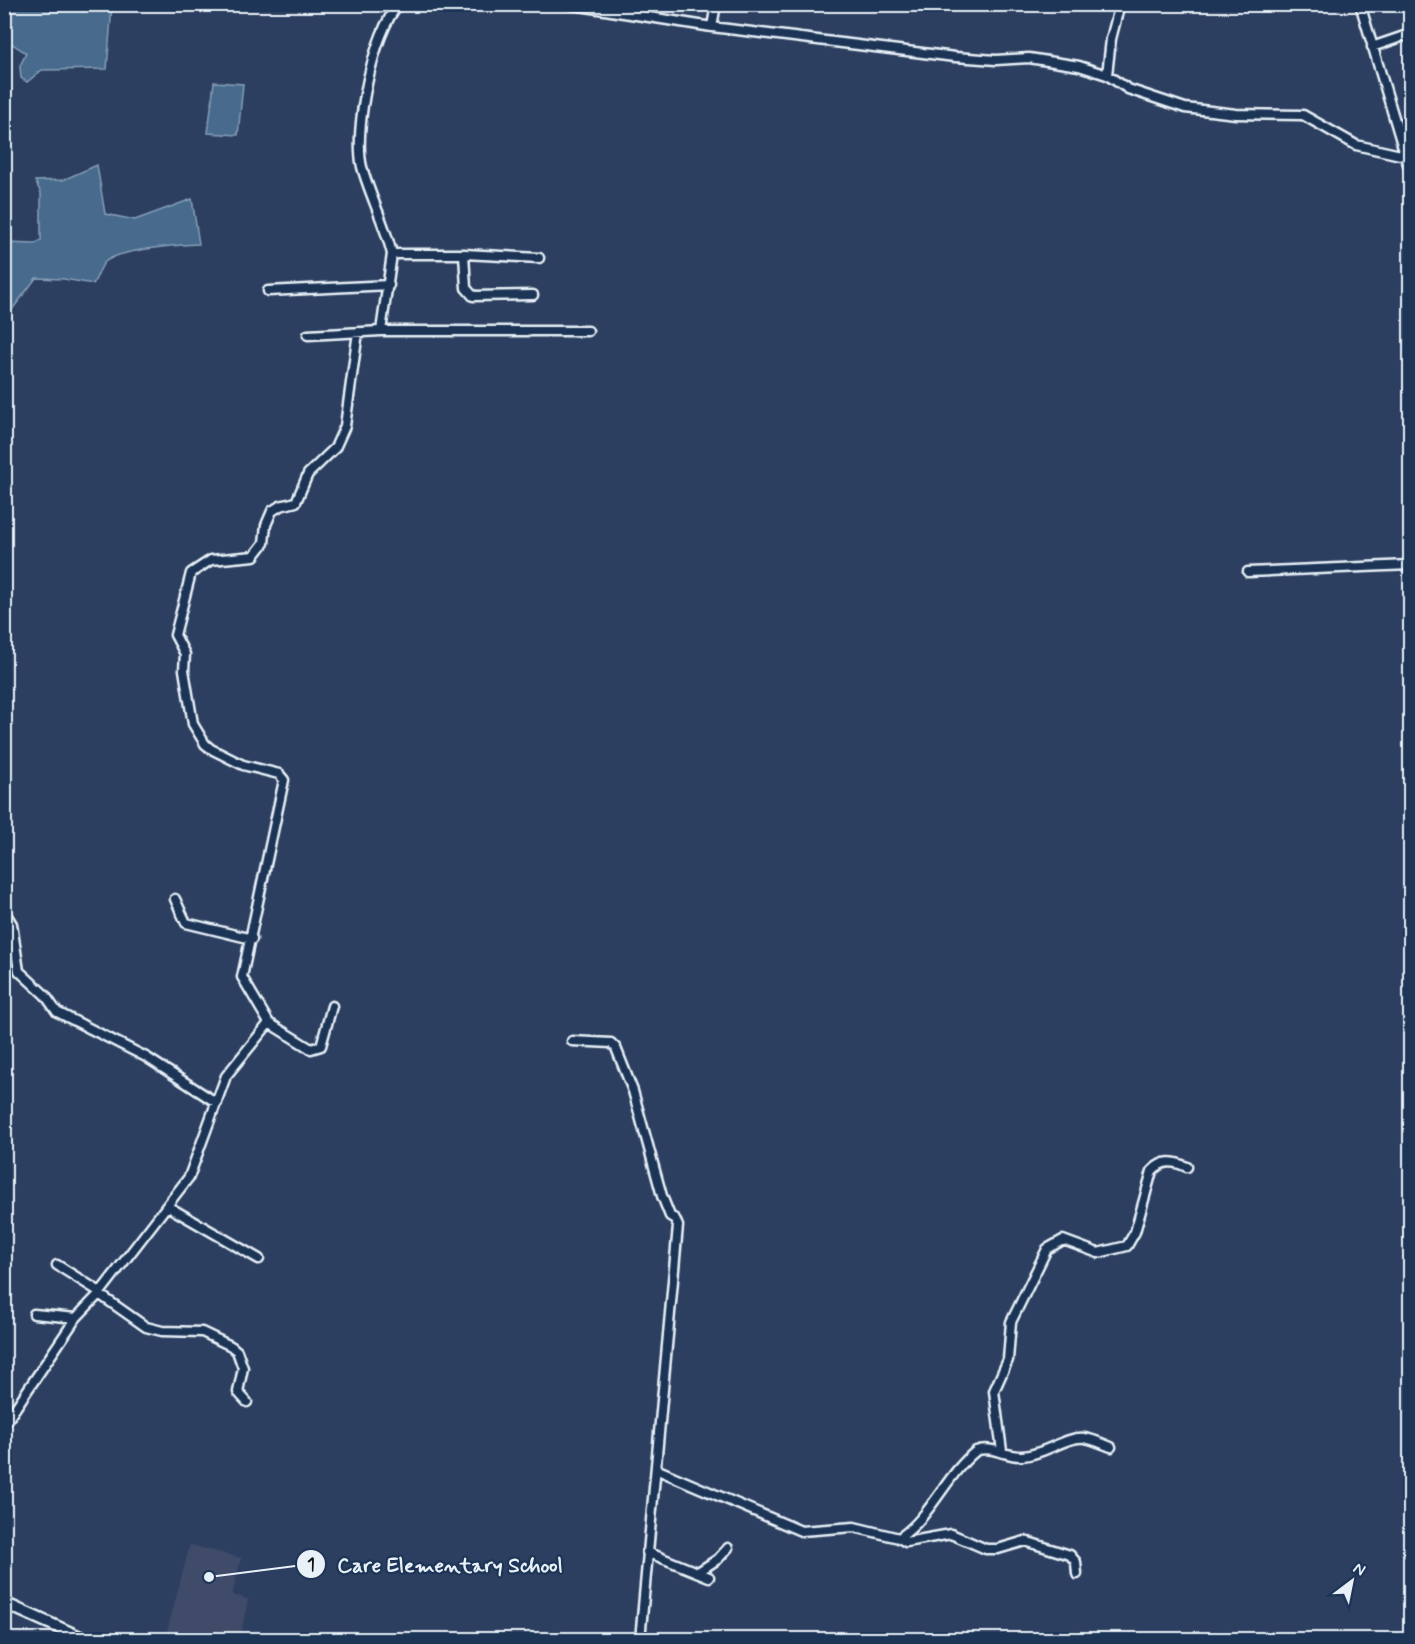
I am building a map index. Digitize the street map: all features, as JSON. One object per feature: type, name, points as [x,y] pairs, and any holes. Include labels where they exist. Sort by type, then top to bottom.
[{"type":"main road","points":[[4,1603],[87,1640]]},
{"type":"street","points":[[381,331],[392,254],[362,166],[359,135],[378,41],[399,4]]},
{"type":"street","points":[[567,4],[712,27],[969,59],[1029,58],[1079,66],[1107,75],[1128,89],[1185,108],[1236,114],[1303,115],[1356,146],[1405,156]]},
{"type":"street","points":[[712,27],[716,4]]},
{"type":"street","points":[[1107,75],[1111,39],[1120,4]]},
{"type":"street","points":[[1360,4],[1410,171]]},
{"type":"street","points":[[1372,46],[1410,34]]},
{"type":"street","points":[[392,254],[464,254],[539,258]]},
{"type":"street","points":[[464,254],[469,294],[473,296],[533,295]]},
{"type":"street","points":[[268,291],[389,285]]},
{"type":"street","points":[[308,335],[381,331],[588,331]]},
{"type":"street","points":[[332,1006],[322,1043],[317,1049],[307,1047],[269,1023],[242,977],[252,939],[267,854],[284,780],[279,774],[243,765],[205,744],[193,724],[184,670],[185,654],[176,635],[191,573],[211,560],[254,556],[264,543],[266,525],[272,512],[280,506],[296,502],[308,474],[337,444],[345,426],[358,332]]},
{"type":"street","points":[[1248,572],[1410,565]]},
{"type":"street","points":[[176,899],[186,923],[252,939]]},
{"type":"street","points":[[4,911],[12,924],[19,970],[45,995],[57,1012],[146,1057],[217,1102]]},
{"type":"street","points":[[4,1425],[76,1318],[100,1293],[189,1177],[226,1076],[269,1023]]},
{"type":"street","points":[[572,1041],[611,1043],[616,1048],[633,1091],[662,1196],[670,1216],[675,1219],[678,1226],[658,1470],[647,1551],[640,1640]]},
{"type":"street","points":[[1002,1451],[1001,1426],[994,1391],[1008,1360],[1011,1322],[1047,1249],[1063,1240],[1098,1253],[1127,1246],[1135,1232],[1152,1171],[1156,1166],[1172,1161],[1187,1167]]},
{"type":"street","points":[[167,1206],[259,1259]]},
{"type":"street","points":[[57,1265],[146,1327],[202,1332],[231,1346],[241,1359],[243,1368],[238,1392],[247,1402]]},
{"type":"street","points":[[34,1314],[76,1318]]},
{"type":"street","points":[[899,1538],[911,1531],[945,1482],[966,1459],[981,1449],[1020,1456],[1044,1453],[1071,1440],[1084,1438],[1111,1447]]},
{"type":"street","points":[[658,1470],[801,1531],[854,1527],[899,1538],[906,1542],[951,1534],[986,1549],[998,1549],[1025,1541],[1071,1555],[1076,1562],[1077,1574]]},
{"type":"street","points":[[698,1572],[718,1559],[728,1548]]},
{"type":"street","points":[[647,1551],[709,1577]]},
{"type":"shaded area","points":[[4,5],[112,5],[107,69],[42,70],[27,82],[21,78],[20,66],[26,53],[5,39]]},
{"type":"shaded area","points":[[214,82],[243,84],[238,135],[208,133]]},
{"type":"shaded area","points":[[97,165],[105,214],[135,220],[192,199],[199,244],[150,248],[123,254],[103,264],[93,284],[64,279],[36,278],[5,319],[5,243],[35,244],[41,240],[41,193],[35,181],[63,180]]},
{"type":"shaded area","points":[[190,1545],[241,1558],[232,1595],[248,1599],[240,1639],[165,1639]]},
{"type":"place","name":"Care Elementary School","points":[[209,1577]]}]
